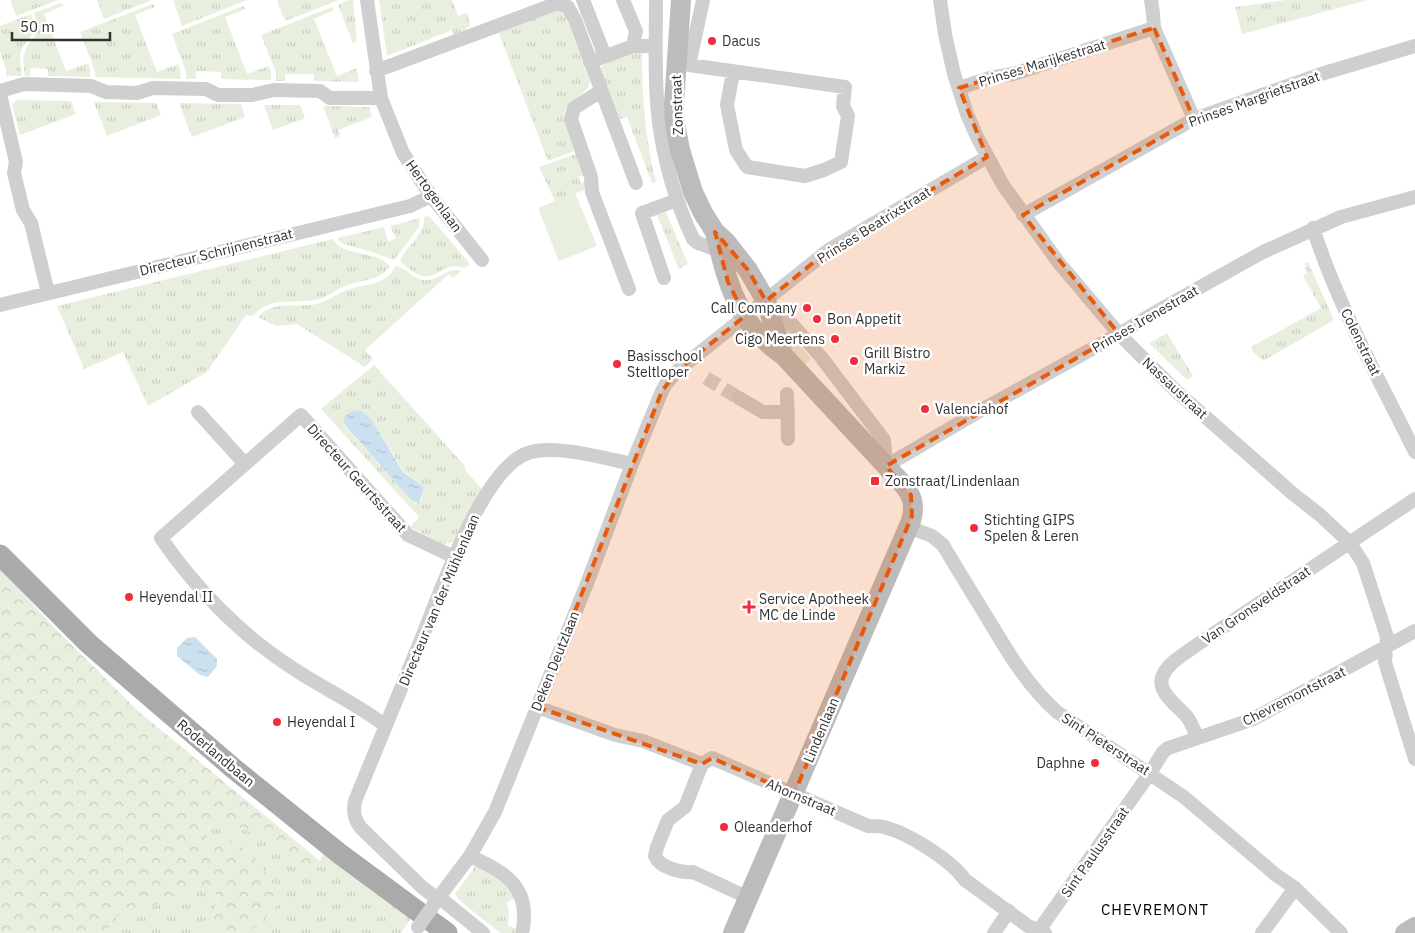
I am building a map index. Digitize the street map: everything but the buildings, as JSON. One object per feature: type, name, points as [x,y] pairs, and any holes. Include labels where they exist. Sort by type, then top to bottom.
[{"type":"main road","name":"Roderlandbaan","points":[[0,555],[89,644],[233,768],[340,854],[447,933]]},
{"type":"street","name":"Hertogenlaan","points":[[367,0],[381,98],[403,153],[431,196],[482,260]]},
{"type":"street","points":[[584,0],[605,56]]},
{"type":"street","points":[[623,0],[636,31],[633,46]]},
{"type":"street","name":"Zonstraat","points":[[656,0],[659,121],[665,157],[677,200],[693,239],[720,251]]},
{"type":"street","name":"Zonstraat","points":[[681,0],[675,85],[675,124],[680,150],[693,192],[703,213],[715,232],[726,242],[748,270],[768,308],[783,355]]},
{"type":"street","name":"Zonstraat","points":[[703,0],[689,65],[733,72]]},
{"type":"street","name":"Nassaustraat","points":[[940,0],[947,45],[967,114],[987,157],[1023,215],[1059,263],[1119,334],[1176,391],[1292,494],[1320,515],[1350,543],[1363,563],[1388,637],[1385,662],[1415,759]]},
{"type":"street","points":[[1151,0],[1154,28],[1194,120]]},
{"type":"street","points":[[376,71],[559,2],[568,7],[575,20],[636,182]]},
{"type":"street","name":"Prinses Marijkestraat","points":[[959,88],[990,78],[1014,74],[1154,28]]},
{"type":"street","points":[[590,62],[633,46],[656,46]]},
{"type":"street","name":"Prinses Margrietstraat","points":[[1023,215],[1194,120],[1321,74],[1415,46]]},
{"type":"street","points":[[733,72],[845,87],[843,106],[848,116],[841,162],[805,176],[747,167],[736,150],[727,105],[733,72]]},
{"type":"street","points":[[48,293],[32,223],[23,210],[14,173],[16,162],[0,92],[24,84],[91,86],[106,92],[137,93],[153,88],[206,89],[218,95],[252,95],[274,90],[320,91],[330,98],[381,98]]},
{"type":"street","points":[[601,91],[574,108],[571,119],[590,177],[592,192],[629,289]]},
{"type":"street","name":"Prinses Beatrixstraat","points":[[768,308],[830,249],[987,157]]},
{"type":"street","name":"Directeur Schrijnenstraat","points":[[0,305],[410,206],[431,196]]},
{"type":"street","name":"Prinses Irenestraat","points":[[886,466],[978,412],[1263,252],[1312,228],[1342,217],[1415,197]]},
{"type":"street","points":[[664,278],[642,213],[677,200]]},
{"type":"street","name":"Colenstraat","points":[[1312,228],[1338,295],[1415,452]]},
{"type":"street","name":"Zonstraat","points":[[715,232],[725,272],[735,299],[745,316],[769,345],[783,355],[911,495],[914,510],[908,527]]},
{"type":"street","points":[[632,464],[666,384],[678,370],[745,316],[768,308],[792,324],[821,357],[884,440],[886,466]]},
{"type":"street","points":[[787,394],[788,439]]},
{"type":"street","points":[[739,398],[763,412],[788,412]]},
{"type":"street","points":[[198,412],[245,464]]},
{"type":"street","name":"Directeur Geurtsstraat","points":[[386,726],[367,711],[330,692],[255,643],[199,586],[161,538],[301,415],[408,535],[454,557]]},
{"type":"street","name":"Directeur van der Mühlenlaan","points":[[483,933],[446,902],[435,902],[375,841],[355,819],[355,801],[454,557],[478,508],[498,478],[511,464],[527,453],[543,450],[567,452],[632,464]]},
{"type":"street","name":"Deken Deutzlaan","points":[[416,930],[470,856],[495,812],[588,581],[632,464]]},
{"type":"street","name":"Van Gronsveldstraat","points":[[1197,738],[1190,721],[1164,691],[1161,681],[1172,664],[1195,646],[1415,499]]},
{"type":"street","name":"Sint Pieterstraat","points":[[908,527],[932,536],[944,546],[1013,660],[1044,701],[1057,712],[1184,797],[1276,875],[1295,888],[1341,933]]},
{"type":"street","name":"Lindenlaan","points":[[733,933],[908,527]]},
{"type":"street","name":"Chevremontstraat","points":[[1150,773],[1163,752],[1168,748],[1253,719],[1415,631]]},
{"type":"street","name":"Ahornstraat","points":[[537,707],[615,735],[643,741],[702,764],[712,758],[868,826],[884,828],[922,844],[959,871],[965,880],[1028,926],[1040,932]]},
{"type":"street","points":[[702,764],[685,807],[668,820],[655,856],[661,864],[683,873],[693,872],[749,898]]},
{"type":"street","name":"Sint Paulusstraat","points":[[1040,932],[1150,773]]},
{"type":"street","points":[[470,856],[504,873],[515,885],[524,905],[523,929]]},
{"type":"street","points":[[1262,933],[1295,888]]},
{"type":"street","points":[[994,933],[1009,911]]},
{"type":"street","points":[[1405,933],[1415,927]]},
{"type":"highlighted area","points":[[1154,28],[1194,119],[1023,215],[1119,334],[886,466],[911,495],[912,516],[794,794],[712,758],[702,764],[537,707],[662,391],[678,370],[745,316],[728,282],[715,232],[748,270],[766,301],[830,249],[987,157],[959,88]]},
{"type":"green space","points":[[10,0],[58,0],[16,16]]},
{"type":"green space","points":[[97,0],[152,0],[104,19]]},
{"type":"green space","points":[[173,0],[247,0],[182,26]]},
{"type":"green space","points":[[277,0],[339,0],[285,21]]},
{"type":"green space","points":[[353,0],[357,41],[353,43],[338,5]]},
{"type":"green space","points":[[379,0],[452,0],[458,16],[467,13],[470,25],[464,31],[454,35],[452,30],[387,56]]},
{"type":"green space","points":[[1286,0],[1368,0],[1242,34],[1235,7]]},
{"type":"green space","points":[[61,3],[63,6],[44,14],[66,71],[88,63],[90,77],[48,76],[48,69],[31,68],[30,76],[25,76],[24,54],[37,31],[34,13]]},
{"type":"green space","points":[[153,4],[155,7],[135,15],[157,72],[179,64],[181,79],[95,77],[95,71],[80,32]]},
{"type":"green space","points":[[243,6],[245,9],[225,17],[247,74],[269,66],[271,80],[221,79],[221,72],[196,71],[196,79],[186,79],[186,72],[172,34]]},
{"type":"green space","points":[[332,7],[334,10],[314,19],[337,76],[357,68],[359,82],[314,81],[314,74],[285,74],[285,81],[276,81],[276,73],[261,35]]},
{"type":"green space","points":[[557,9],[565,15],[590,81],[588,88],[566,108],[564,117],[577,150],[548,161],[498,31]]},
{"type":"green space","points":[[31,14],[34,28],[32,36],[21,51],[22,76],[6,76],[6,69],[0,52],[0,26]]},
{"type":"green space","points":[[632,53],[642,53],[645,118],[656,182],[652,183],[627,117],[618,120],[600,71],[609,61]]},
{"type":"green space","points":[[18,100],[71,101],[76,114],[20,135],[12,105]]},
{"type":"green space","points":[[94,102],[156,103],[161,115],[107,136]]},
{"type":"green space","points":[[179,103],[241,104],[245,117],[192,137]]},
{"type":"green space","points":[[264,105],[300,105],[305,118],[273,130]]},
{"type":"green space","points":[[323,106],[369,107],[372,117],[338,130],[340,136],[335,138]]},
{"type":"green space","points":[[578,153],[584,175],[578,177],[581,183],[588,180],[587,189],[555,201],[539,167]]},
{"type":"green space","points":[[575,193],[597,246],[559,261],[538,208]]},
{"type":"green space","points":[[666,212],[688,264],[679,269],[657,215]]},
{"type":"green space","points":[[429,216],[470,264],[465,268],[451,267],[433,275],[423,276],[414,272],[400,261],[419,235],[424,223],[424,217]]},
{"type":"green space","points":[[420,218],[419,227],[394,260],[344,244],[338,240],[338,238],[384,227],[388,242],[396,238],[390,226]]},
{"type":"green space","points":[[333,239],[337,245],[344,249],[378,258],[390,267],[386,272],[375,278],[345,286],[318,299],[274,303],[259,310],[253,316],[246,315],[207,372],[148,406],[123,352],[84,369],[57,306]]},
{"type":"green space","points":[[1308,262],[1334,320],[1263,361],[1253,352],[1251,347],[1321,308],[1303,276],[1307,273],[1304,268],[1306,266],[1305,263]]},
{"type":"green space","points":[[396,266],[424,280],[434,279],[451,271],[461,271],[453,278],[449,274],[365,350],[373,359],[365,367],[297,324],[276,326],[258,317],[264,311],[271,308],[317,304],[350,289],[376,283],[387,277]]},
{"type":"green space","points":[[777,322],[791,327],[792,336],[811,359],[802,367],[788,351]]},
{"type":"green space","points":[[1167,333],[1193,376],[1187,380],[1149,343]]},
{"type":"green space","points":[[374,365],[464,465],[466,471],[481,488],[482,491],[455,542],[443,544],[410,527],[419,517],[321,409]],"holes":[[[361,410],[372,420],[404,472],[423,486],[421,501],[416,504],[343,424],[344,417]]]},
{"type":"green space","points":[[0,568],[50,623],[138,711],[320,861],[306,876],[274,846],[257,835],[225,824],[209,825],[207,841],[237,843],[256,859],[279,891],[279,902],[274,909],[249,933],[211,933],[211,923],[218,895],[207,889],[192,888],[171,895],[146,911],[114,916],[107,933],[0,933]]},
{"type":"green space","points":[[220,822],[251,831],[270,842],[306,876],[320,861],[324,850],[411,918],[401,933],[249,933],[279,902],[207,841],[209,825]]},
{"type":"green space","points":[[477,864],[494,872],[517,898],[507,902],[509,912],[508,926],[523,930],[522,933],[500,933],[459,900],[455,894]]},
{"type":"green space","points":[[192,888],[207,889],[218,895],[211,923],[211,933],[107,933],[114,916],[153,907],[171,895]]},
{"type":"water","points":[[361,410],[372,420],[403,472],[423,486],[419,504],[412,501],[343,423],[344,417],[352,411]]},
{"type":"water","points":[[195,637],[217,659],[217,666],[208,677],[200,675],[177,656],[177,648],[187,638]]},
{"type":"tunnel","points":[[706,378],[739,398]]},
{"type":"place","name":"Dacus","points":[[712,41]]},
{"type":"place","name":"Call Company","points":[[807,308]]},
{"type":"place","name":"Bon Appetit","points":[[817,319]]},
{"type":"place","name":"Cigo Meertens","points":[[835,339]]},
{"type":"place","name":"Grill Bistro Markiz","points":[[854,361]]},
{"type":"place","name":"Basisschool Steltloper","points":[[617,364]]},
{"type":"place","name":"Valenciahof","points":[[925,409]]},
{"type":"place","name":"Zonstraat/Lindenlaan","points":[[875,481]]},
{"type":"place","name":"Stichting GIPS Spelen & Leren","points":[[974,528]]},
{"type":"place","name":"Heyendal II","points":[[129,597]]},
{"type":"place","name":"Service Apotheek MC de Linde","points":[[749,607]]},
{"type":"place","name":"Heyendal I","points":[[277,722]]},
{"type":"place","name":"Daphne","points":[[1095,763]]},
{"type":"place","name":"Oleanderhof","points":[[724,827]]},
{"type":"district","name":"CHEVREMONT","points":[[1155,909]]}]
